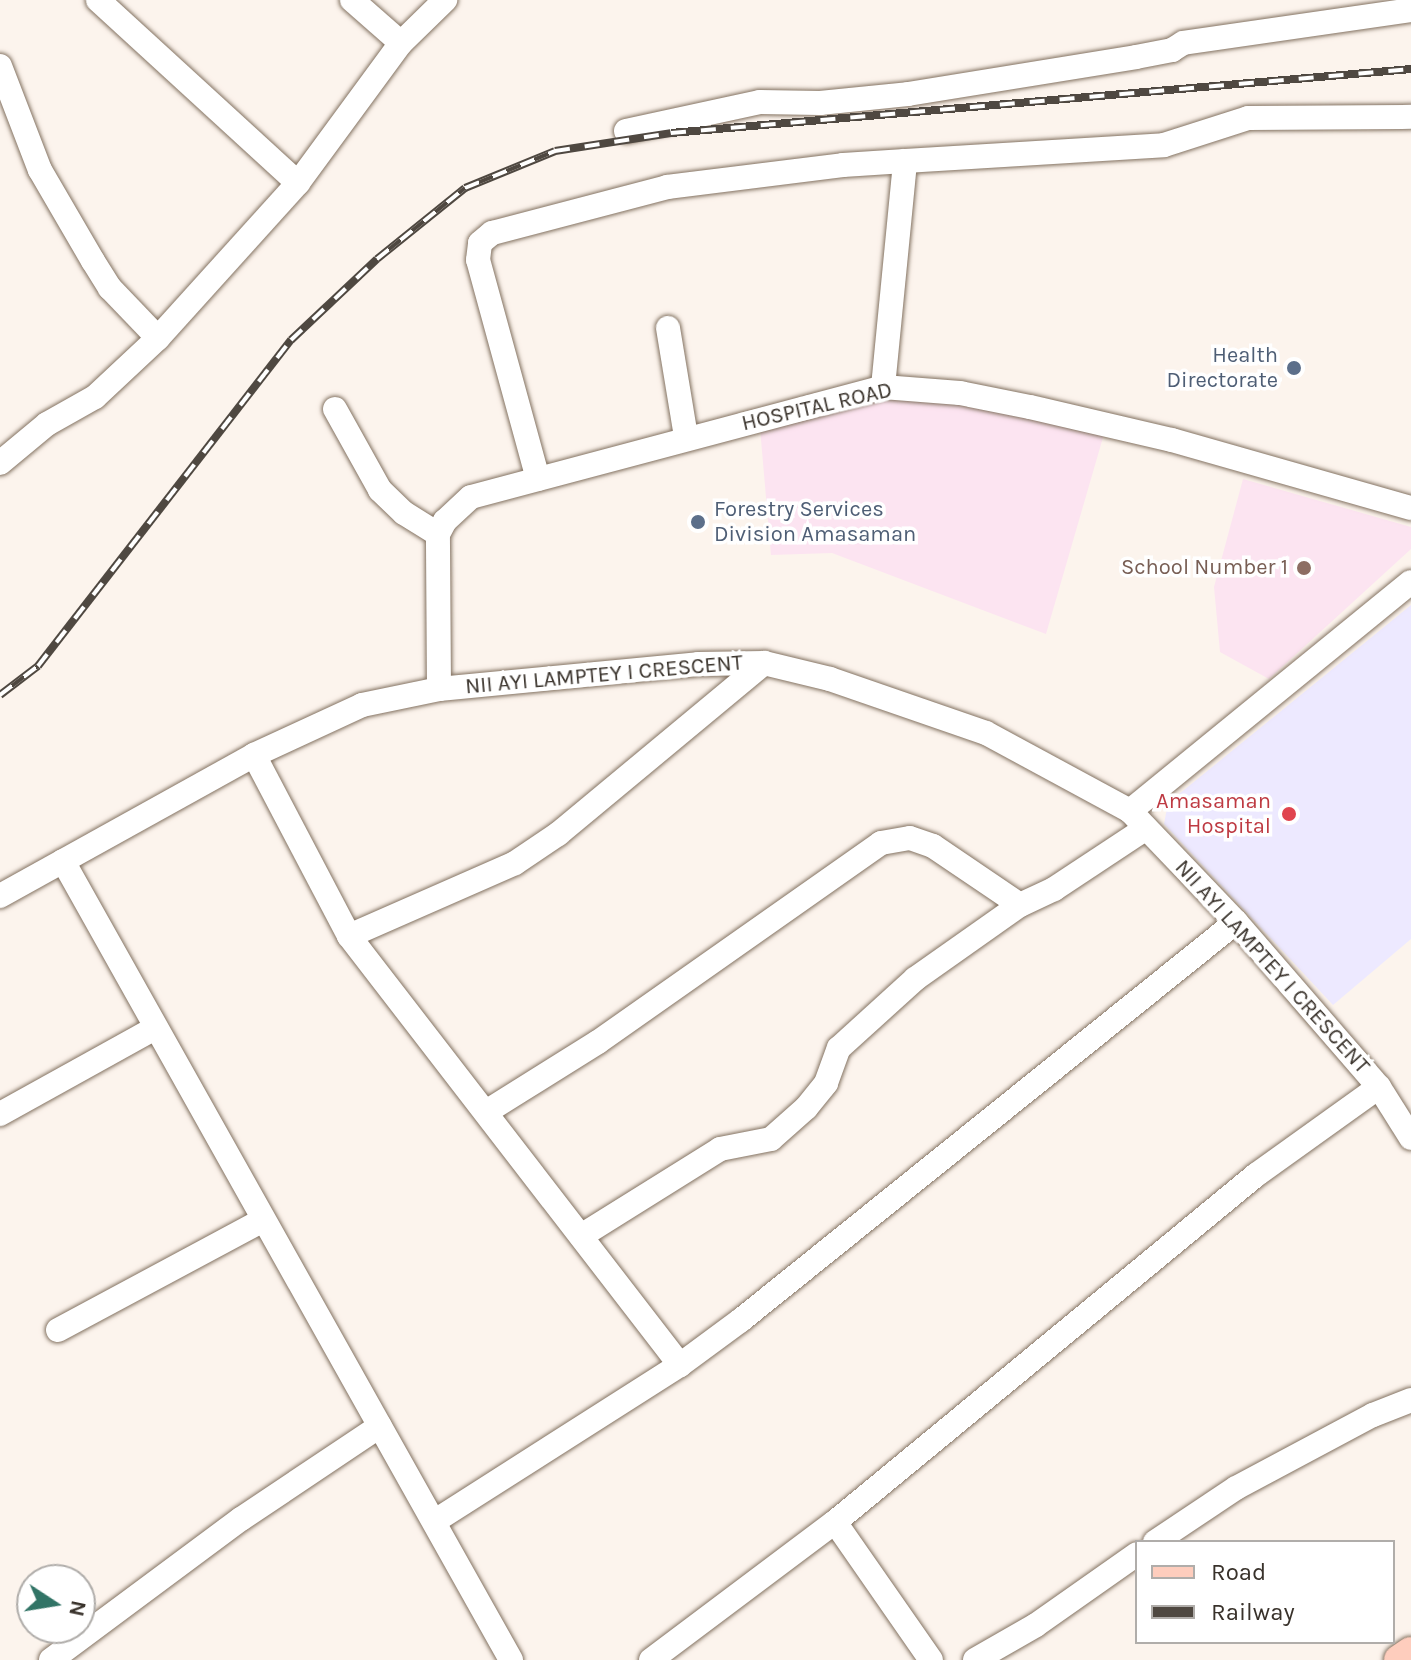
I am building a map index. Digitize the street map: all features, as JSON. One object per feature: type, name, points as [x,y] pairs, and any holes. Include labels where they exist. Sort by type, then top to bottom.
[{"type":"main road","points":[[1399,1660],[1411,1652]]},
{"type":"street","points":[[98,0],[298,183]]},
{"type":"street","points":[[352,0],[401,43]]},
{"type":"street","points":[[0,463],[38,431],[95,397],[158,338],[298,183],[401,43],[445,0]]},
{"type":"street","points":[[626,131],[760,102],[820,103],[922,92],[1136,57],[1172,50],[1183,43],[1411,10]]},
{"type":"street","points":[[0,66],[40,170],[110,288],[158,338]]},
{"type":"street","points":[[538,479],[478,260],[480,243],[492,233],[667,187],[905,161],[1164,145],[1248,118],[1411,117]]},
{"type":"street","points":[[883,387],[905,161]]},
{"type":"street","points":[[668,328],[686,437]]},
{"type":"street","name":"HOSPITAL ROAD","points":[[438,534],[445,521],[471,497],[686,437],[883,387],[960,393],[1030,407],[1185,443],[1411,508]]},
{"type":"street","points":[[335,409],[380,490],[404,513],[438,534],[439,689]]},
{"type":"street","points":[[581,1236],[720,1149],[771,1139],[806,1108],[826,1083],[839,1048],[915,979],[1020,905],[1054,889],[1411,582]]},
{"type":"street","points":[[349,936],[515,863],[558,834],[764,663]]},
{"type":"street","name":"NII AYI LAMPTEY I CRESCENT","points":[[0,896],[254,755],[362,705],[439,689],[698,664],[764,663],[830,679],[986,733],[1138,819],[1236,922],[1379,1087],[1411,1138]]},
{"type":"street","points":[[254,755],[349,936],[680,1365]]},
{"type":"street","points":[[486,1112],[598,1042],[881,843],[910,838],[933,846],[1020,905]]},
{"type":"street","points":[[63,861],[511,1660]]},
{"type":"street","points":[[435,1521],[680,1365],[1236,922]]},
{"type":"street","points":[[0,1114],[155,1028]]},
{"type":"street","points":[[651,1660],[835,1522],[1256,1175],[1379,1087]]},
{"type":"street","points":[[58,1330],[263,1220]]},
{"type":"street","points":[[1158,1540],[1236,1488],[1373,1415],[1411,1400]]},
{"type":"street","points":[[51,1660],[241,1519],[380,1426]]},
{"type":"street","points":[[835,1522],[931,1660]]},
{"type":"street","points":[[975,1660],[1036,1625],[1135,1555]]},
{"type":"shaded area","points":[[910,393],[1104,434],[1046,634],[832,553],[771,555],[760,428]]},
{"type":"shaded area","name":"School Number 1","points":[[1243,479],[1411,527],[1411,549],[1269,679],[1220,652],[1214,587]]},
{"type":"shaded area","name":"Amasaman Hospital","points":[[1411,605],[1411,939],[1333,1005],[1164,824],[1168,803]]},
{"type":"railway","points":[[0,695],[38,666],[291,340],[377,259],[465,188],[555,151],[671,133],[1411,69]]},
{"type":"place","name":"Health Directorate","points":[[1294,368]]},
{"type":"place","name":"Forestry Services Division Amasaman","points":[[698,522]]},
{"type":"place","name":"School Number 1","points":[[1304,568]]},
{"type":"place","name":"Amasaman Hospital","points":[[1289,814]]}]
